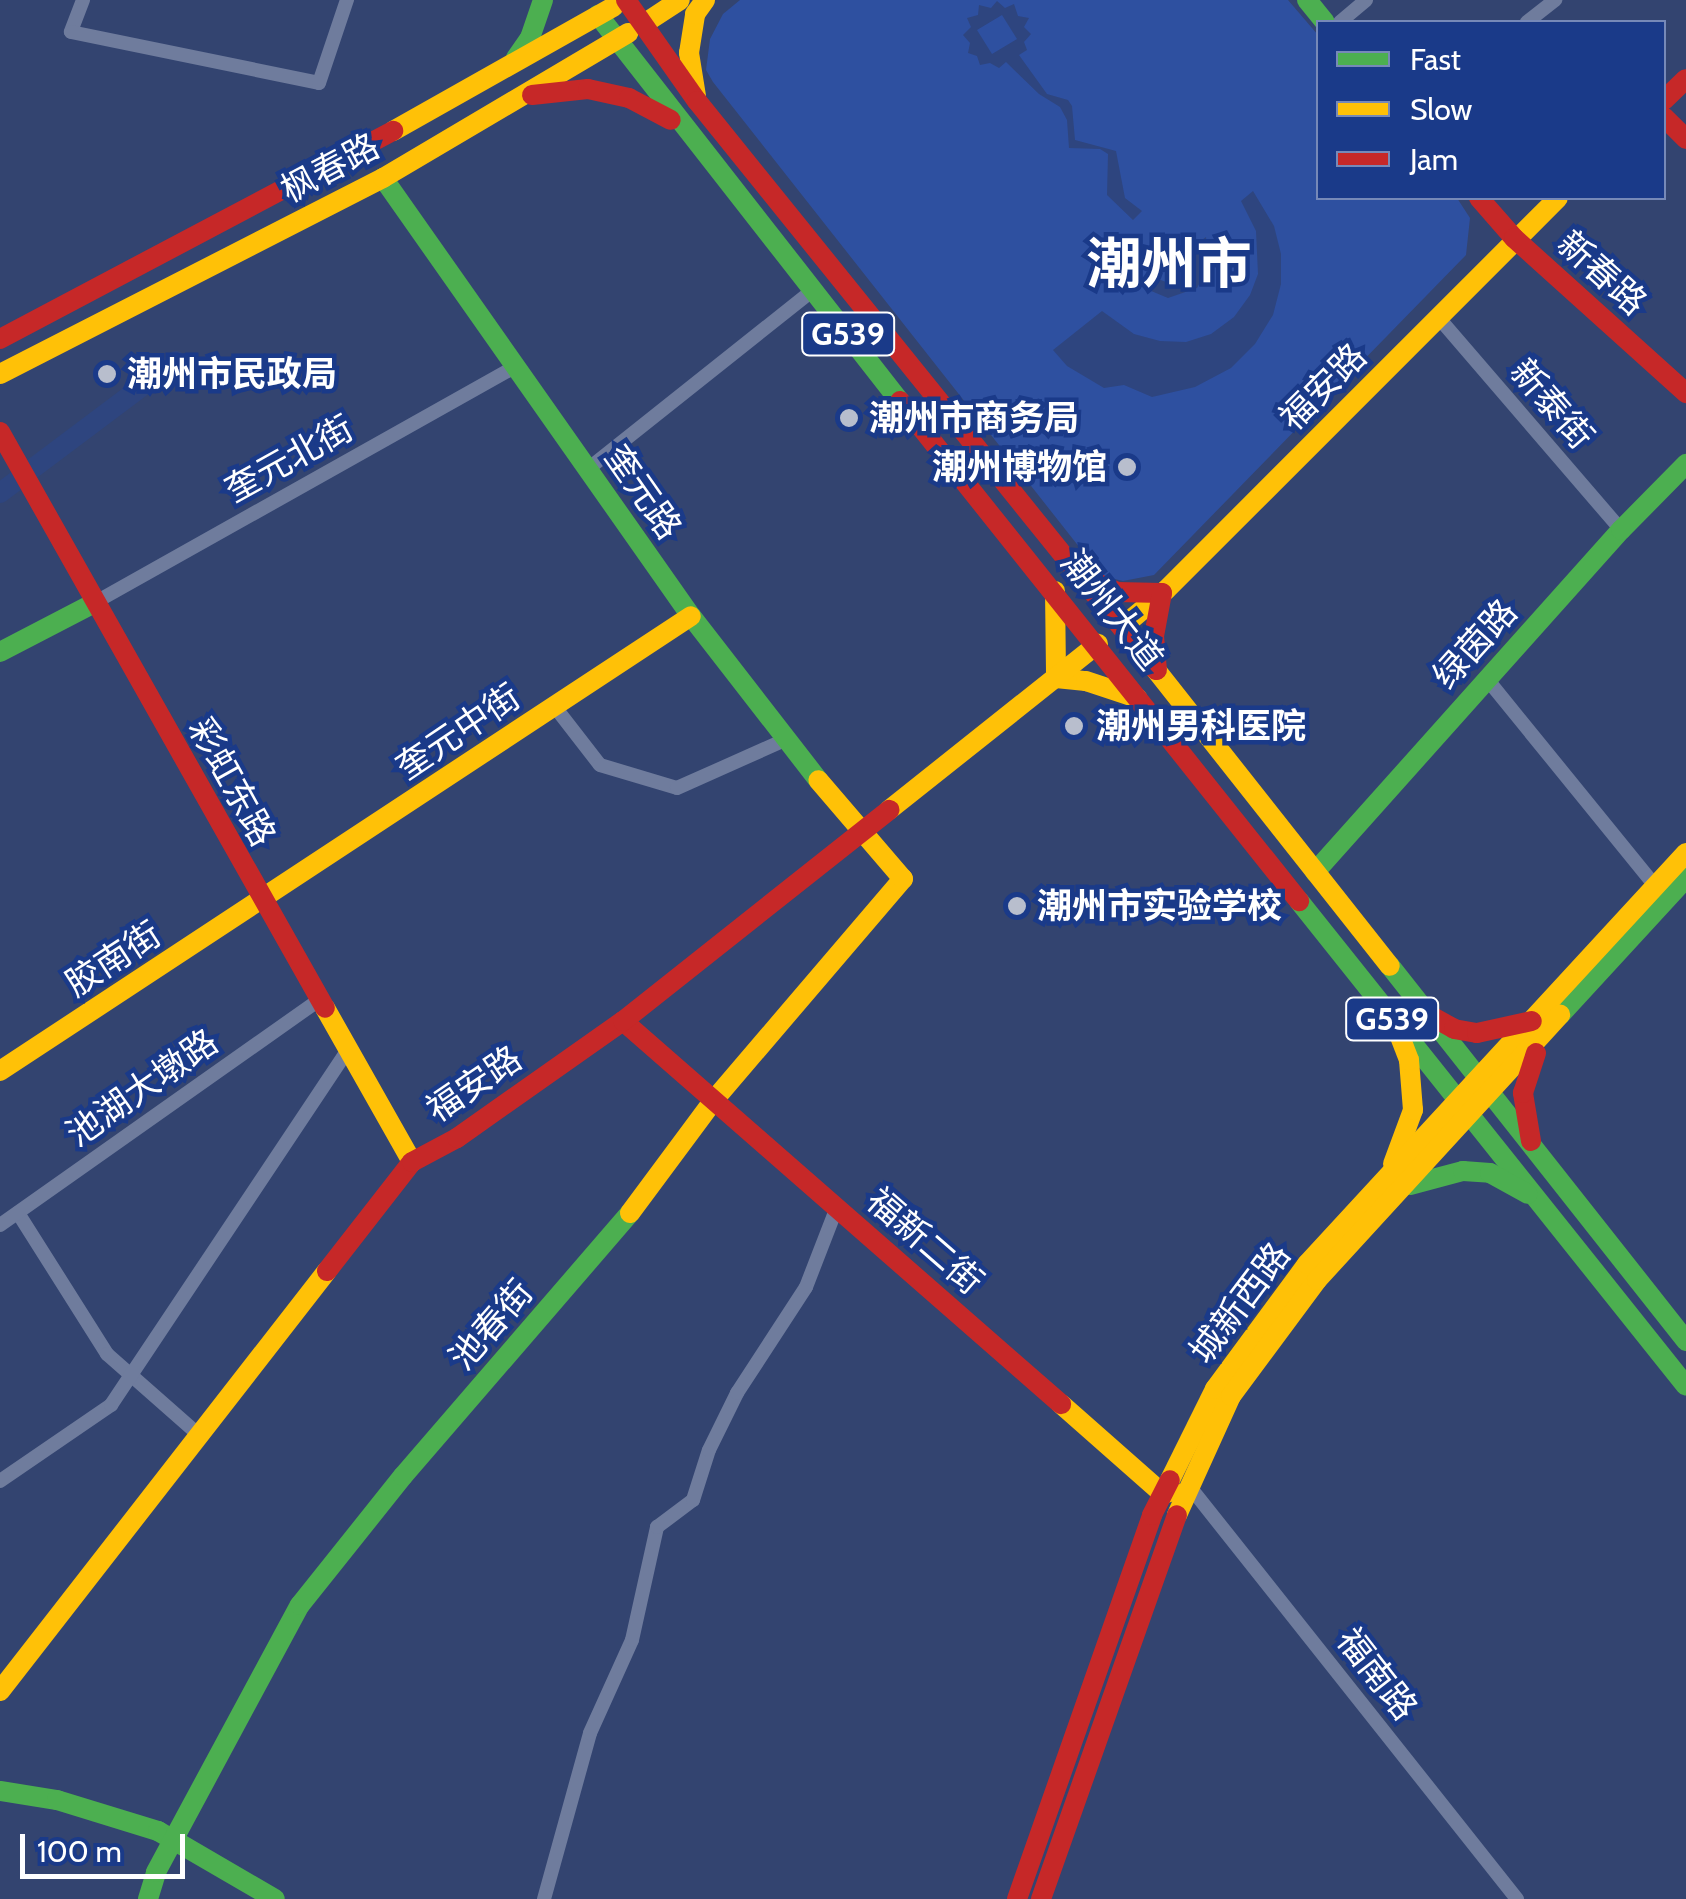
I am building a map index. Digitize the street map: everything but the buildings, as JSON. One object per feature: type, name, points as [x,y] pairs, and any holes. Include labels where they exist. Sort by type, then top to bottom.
[{"type":"main road","points":[[512,64],[530,38],[543,0]]},
{"type":"main road","name":"枫春路","points":[[0,339],[626,0]]},
{"type":"main road","name":"潮州大道","points":[[626,0],[697,101],[1082,576],[1127,622],[1157,670],[1686,1341]]},
{"type":"main road","name":"枫春路","points":[[0,374],[384,178],[528,95],[680,0]]},
{"type":"main road","points":[[697,101],[689,53],[695,14],[704,0]]},
{"type":"main road","points":[[1307,0],[1323,20]]},
{"type":"main road","name":"潮州大道","points":[[598,16],[1686,1386]]},
{"type":"main road","points":[[1666,98],[1686,79]]},
{"type":"main road","points":[[528,95],[588,89],[630,98],[680,124]]},
{"type":"main road","points":[[1666,120],[1686,139]]},
{"type":"main road","name":"奎元路","points":[[384,178],[512,368],[691,616],[861,835]]},
{"type":"main road","name":"新春路","points":[[1480,200],[1514,238],[1686,394]]},
{"type":"main road","name":"福安路","points":[[1127,622],[1162,592],[1556,200]]},
{"type":"main road","name":"彩虹东路","points":[[2,436],[412,1162]]},
{"type":"main road","name":"绿茵路","points":[[1316,872],[1621,530],[1686,464]]},
{"type":"main road","points":[[1082,576],[1117,592],[1162,592],[1154,636],[1157,670]]},
{"type":"main road","points":[[1054,590],[1056,678],[1086,681],[1142,700]]},
{"type":"main road","points":[[0,652],[94,603]]},
{"type":"main road","name":"奎元中街","points":[[262,901],[691,616]]},
{"type":"main road","name":"福安路","points":[[0,1691],[412,1162],[458,1138],[623,1021],[1098,644]]},
{"type":"main road","name":"池春街","points":[[148,1899],[156,1872],[300,1605],[403,1476],[620,1227],[714,1100],[903,879],[861,835]]},
{"type":"main road","name":"城新西路","points":[[1018,1899],[1163,1494],[1216,1389],[1307,1264],[1395,1183],[1465,1109],[1660,893],[1686,853]]},
{"type":"main road","name":"城新西路","points":[[1660,893],[1686,878]]},
{"type":"main road","name":"胶南街","points":[[0,1071],[262,901]]},
{"type":"main road","points":[[1428,1014],[1454,1029],[1478,1033],[1539,1027],[1523,1093],[1524,1118],[1534,1147]]},
{"type":"main road","name":"福新二街","points":[[623,1021],[1163,1494]]},
{"type":"main road","points":[[1396,1022],[1409,1060],[1413,1110],[1395,1183],[1432,1176],[1490,1173],[1539,1201]]},
{"type":"main road","name":"城新西路","points":[[1041,1899],[1190,1487],[1231,1396],[1395,1183]]},
{"type":"main road","points":[[1163,1494],[1190,1487]]},
{"type":"main road","points":[[0,1791],[84,1807],[175,1840],[275,1899]]},
{"type":"street","points":[[84,0],[71,32],[318,84],[347,0]]},
{"type":"street","points":[[1342,20],[1366,0]]},
{"type":"street","points":[[1530,20],[1555,0]]},
{"type":"street","points":[[588,469],[813,290]]},
{"type":"street","name":"新泰街","points":[[1438,318],[1621,530]]},
{"type":"street","name":"奎元北街","points":[[94,603],[512,368]]},
{"type":"street","points":[[1488,680],[1660,893]]},
{"type":"street","points":[[555,707],[600,765],[677,788],[787,739]]},
{"type":"street","name":"池湖大墩路","points":[[0,1225],[319,1000]]},
{"type":"street","points":[[0,1481],[112,1405],[348,1050]]},
{"type":"street","points":[[544,1899],[590,1732],[632,1640],[657,1528],[693,1500],[709,1450],[738,1393],[806,1287],[837,1207]]},
{"type":"street","points":[[18,1212],[107,1354],[199,1435]]},
{"type":"street","name":"福南路","points":[[1190,1487],[1517,1899]]},
{"type":"shaded area","points":[[740,0],[1288,0],[1316,33],[1316,200],[1458,200],[1470,218],[1466,255],[1154,575],[1123,581],[1102,576],[713,82],[706,70],[710,39],[723,14]]},
{"type":"shaded area","points":[[997,1],[1005,8],[1014,4],[1018,16],[1029,18],[1024,27],[1031,34],[1024,42],[1027,50],[1019,55],[1047,94],[1068,100],[1072,106],[1075,140],[1116,151],[1125,198],[1142,211],[1133,220],[1107,195],[1108,154],[1100,149],[1069,148],[1067,120],[1060,107],[1039,94],[1006,62],[999,68],[990,63],[980,65],[977,56],[968,53],[970,43],[963,35],[971,27],[967,18],[978,15],[979,5],[991,8]],"holes":[[[1002,15],[1017,39],[992,54],[977,30]]]},
{"type":"shaded area","points":[[1253,191],[1274,226],[1281,254],[1281,284],[1273,315],[1255,344],[1231,368],[1195,387],[1152,397],[1124,385],[1104,388],[1067,366],[1053,350],[1102,311],[1134,334],[1160,341],[1186,342],[1211,334],[1234,317],[1250,295],[1258,274],[1256,231],[1241,201]]},
{"type":"shaded area","points":[[1206,237],[1209,266],[1197,288],[1168,298],[1144,288],[1155,278],[1169,283],[1188,276],[1195,265],[1194,246]]},
{"type":"waterway","points":[[0,493],[176,361]]},
{"type":"traffic: fast","points":[[516,58],[530,38],[543,0]]},
{"type":"traffic: fast","points":[[1307,0],[1323,20]]},
{"type":"traffic: fast","points":[[598,15],[900,401]]},
{"type":"traffic: fast","points":[[383,178],[691,616],[818,780]]},
{"type":"traffic: fast","points":[[1315,872],[1621,530],[1686,464]]},
{"type":"traffic: fast","points":[[0,652],[94,603]]},
{"type":"traffic: fast","points":[[1560,1015],[1686,878]]},
{"type":"traffic: fast","points":[[1299,901],[1686,1386]]},
{"type":"traffic: fast","points":[[1390,966],[1686,1341]]},
{"type":"traffic: fast","points":[[1410,1185],[1463,1171],[1490,1173],[1528,1194]]},
{"type":"traffic: fast","points":[[148,1899],[156,1872],[300,1605],[403,1476],[630,1213]]},
{"type":"traffic: fast","points":[[0,1791],[57,1800],[158,1831],[275,1899]]},
{"type":"traffic: slow","points":[[642,25],[680,0]]},
{"type":"traffic: slow","points":[[696,96],[689,53],[695,14],[705,0]]},
{"type":"traffic: slow","points":[[393,131],[613,7]]},
{"type":"traffic: slow","points":[[0,374],[383,178],[628,33]]},
{"type":"traffic: slow","points":[[1122,627],[1166,590],[1556,200]]},
{"type":"traffic: slow","points":[[1055,591],[1056,678],[1086,681],[1137,698]]},
{"type":"traffic: slow","points":[[0,1071],[691,616]]},
{"type":"traffic: slow","points":[[889,810],[1098,644]]},
{"type":"traffic: slow","points":[[1156,670],[1390,966]]},
{"type":"traffic: slow","points":[[630,1213],[714,1100],[903,879],[818,780]]},
{"type":"traffic: slow","points":[[1170,1480],[1215,1389],[1307,1264],[1686,853]]},
{"type":"traffic: slow","points":[[325,1008],[412,1162]]},
{"type":"traffic: slow","points":[[1177,1515],[1231,1396],[1317,1280],[1560,1015]]},
{"type":"traffic: slow","points":[[1393,1164],[1413,1110],[1409,1060],[1399,1034]]},
{"type":"traffic: slow","points":[[0,1691],[327,1271]]},
{"type":"traffic: slow","points":[[1061,1404],[1163,1494],[1173,1491]]},
{"type":"traffic: jam","points":[[626,0],[697,101],[1156,670]]},
{"type":"traffic: jam","points":[[1666,98],[1686,79]]},
{"type":"traffic: jam","points":[[532,95],[588,89],[629,98],[671,120]]},
{"type":"traffic: jam","points":[[1666,119],[1686,139]]},
{"type":"traffic: jam","points":[[0,339],[393,131]]},
{"type":"traffic: jam","points":[[1481,200],[1514,238],[1686,393]]},
{"type":"traffic: jam","points":[[900,401],[1299,901]]},
{"type":"traffic: jam","points":[[0,432],[325,1008]]},
{"type":"traffic: jam","points":[[1087,579],[1117,592],[1162,593],[1154,636],[1157,670]]},
{"type":"traffic: jam","points":[[327,1271],[412,1162],[457,1138],[623,1021],[889,810]]},
{"type":"traffic: jam","points":[[1431,1016],[1454,1029],[1477,1033],[1532,1021]]},
{"type":"traffic: jam","points":[[623,1021],[1061,1404]]},
{"type":"traffic: jam","points":[[1531,1141],[1523,1093],[1536,1053]]},
{"type":"traffic: jam","points":[[1017,1899],[1152,1515],[1170,1480]]},
{"type":"traffic: jam","points":[[1041,1899],[1177,1515]]},
{"type":"place","name":"潮州市民政局","points":[[107,374]]},
{"type":"place","name":"潮州市商务局","points":[[849,418]]},
{"type":"place","name":"潮州博物馆","points":[[1127,467]]},
{"type":"place","name":"潮州男科医院","points":[[1074,726]]},
{"type":"place","name":"潮州市实验学校","points":[[1017,906]]},
{"type":"district","name":"潮州市","points":[[1169,264]]}]
